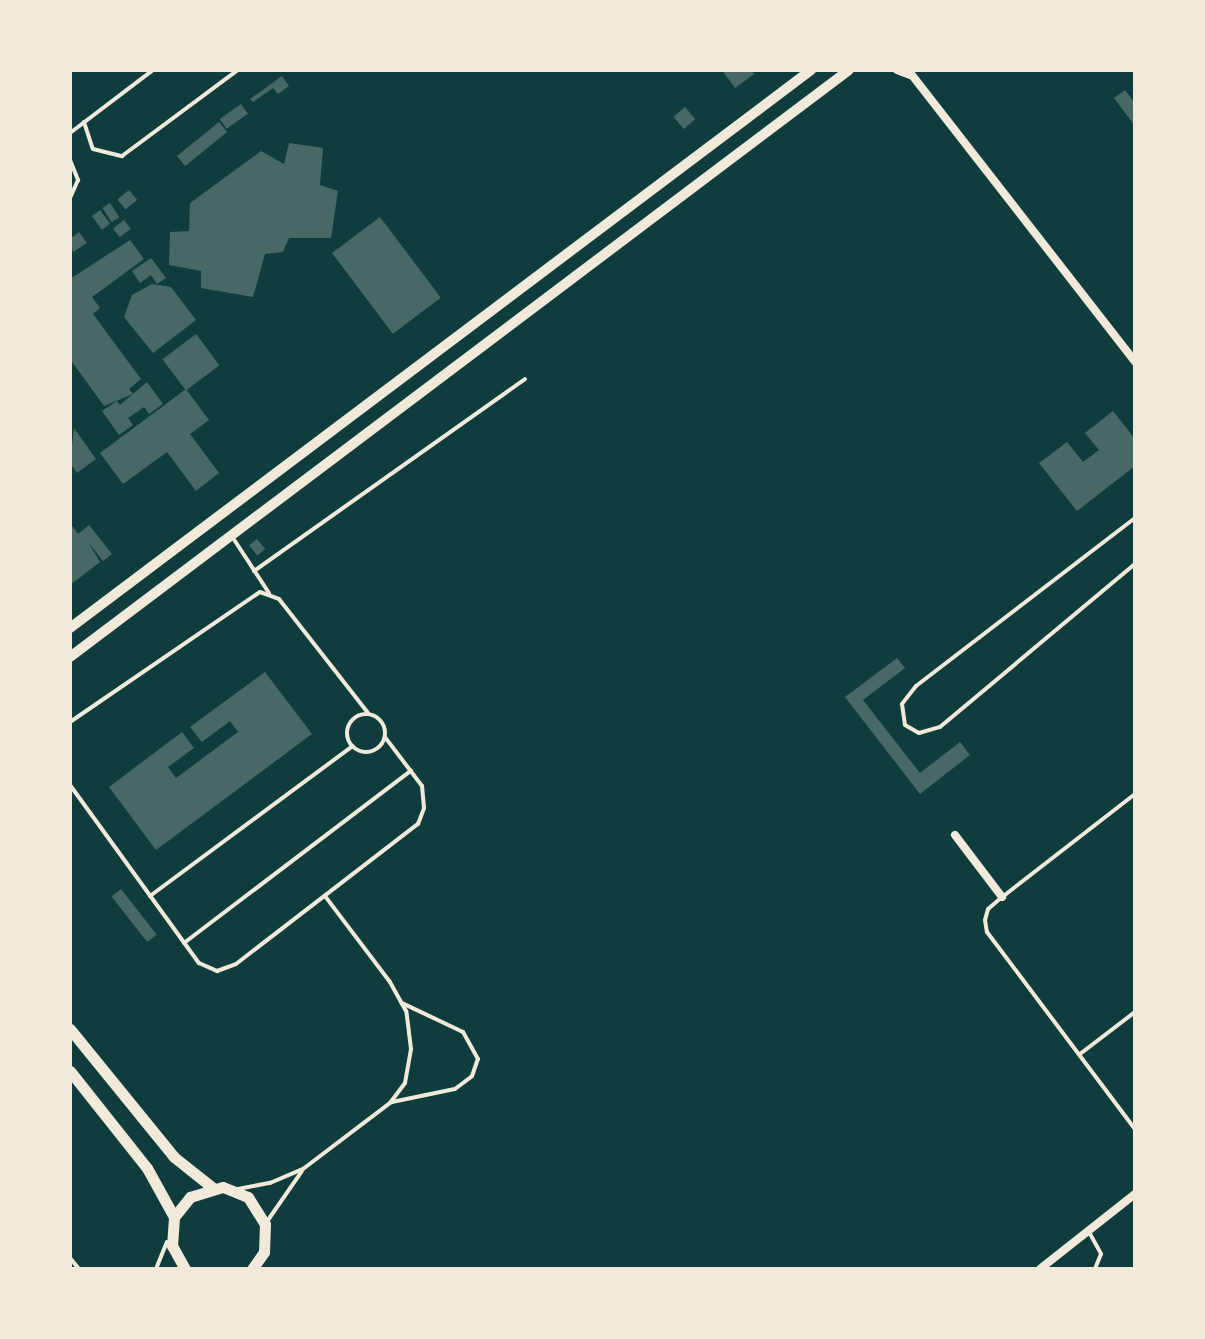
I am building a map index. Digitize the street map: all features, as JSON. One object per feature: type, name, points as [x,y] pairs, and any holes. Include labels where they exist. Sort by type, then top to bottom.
[{"type":"main road","points":[[70,1029],[174,1157],[213,1188]]},
{"type":"main road","points":[[70,1071],[147,1168],[174,1217]]},
{"type":"main road","points":[[185,1269],[171,1232],[174,1217],[190,1197],[213,1188],[234,1190],[254,1203],[265,1224],[264,1252],[270,1269]]},
{"type":"main road","points":[[252,1269],[264,1252]]},
{"type":"street","points":[[70,628],[811,70]]},
{"type":"street","points":[[70,657],[849,70]]},
{"type":"street","points":[[897,70],[909,72],[1135,362]]},
{"type":"street","points":[[955,835],[1002,897]]},
{"type":"street","points":[[1040,1269],[1135,1194]]},
{"type":"lane","points":[[70,133],[153,70]]},
{"type":"lane","points":[[84,122],[93,149],[122,156],[238,70]]},
{"type":"lane","points":[[70,160],[78,180],[70,198]]},
{"type":"lane","points":[[254,571],[525,379]]},
{"type":"lane","points":[[1135,518],[916,686],[902,704],[905,725],[919,733],[940,727],[1135,564]]},
{"type":"lane","points":[[70,785],[184,943],[208,969],[228,969],[418,824],[424,799],[411,771],[385,737],[380,719],[368,713],[288,609],[269,593],[231,536]]},
{"type":"lane","points":[[70,722],[246,596],[269,593]]},
{"type":"lane","points":[[353,746],[348,726],[368,713]]},
{"type":"lane","points":[[353,746],[369,752],[385,737]]},
{"type":"lane","points":[[150,896],[353,746]]},
{"type":"lane","points":[[184,943],[411,771]]},
{"type":"lane","points":[[1135,794],[1002,897],[985,915],[987,932],[1135,1129]]},
{"type":"lane","points":[[234,1190],[270,1183],[303,1169],[390,1103],[405,1083],[409,1066],[410,1027],[402,1002],[325,896]]},
{"type":"lane","points":[[390,1103],[455,1089],[472,1076],[478,1059],[463,1032],[402,1002]]},
{"type":"lane","points":[[1079,1054],[1135,1012]]},
{"type":"lane","points":[[265,1224],[303,1169]]},
{"type":"lane","points":[[1088,1231],[1101,1254],[1095,1269]]},
{"type":"lane","points":[[156,1269],[171,1232]]},
{"type":"lane","points":[[70,1258],[79,1269]]},
{"type":"building","points":[[722,70],[751,70],[754,74],[735,88]]},
{"type":"building","points":[[282,76],[289,86],[278,94],[273,88],[253,102],[250,99]]},
{"type":"building","points":[[1125,90],[1135,103],[1135,126],[1114,98]]},
{"type":"building","points":[[241,104],[248,114],[227,129],[220,119]]},
{"type":"building","points":[[685,107],[695,119],[684,129],[674,117]]},
{"type":"building","points":[[219,122],[227,132],[185,166],[177,156]]},
{"type":"building","points":[[289,143],[323,148],[320,185],[338,191],[331,238],[289,238],[283,252],[265,254],[253,297],[201,288],[201,271],[169,265],[170,232],[189,231],[190,203],[261,151],[284,164]]},
{"type":"building","points":[[129,190],[137,200],[126,210],[117,199]]},
{"type":"building","points":[[110,203],[119,217],[112,222],[102,208]]},
{"type":"building","points":[[100,210],[110,224],[102,230],[92,216]]},
{"type":"building","points":[[380,217],[441,298],[393,334],[332,253]]},
{"type":"building","points":[[124,220],[131,229],[120,237],[113,229]]},
{"type":"building","points":[[79,232],[87,243],[73,252],[70,239]]},
{"type":"building","points":[[130,240],[144,259],[92,297],[100,308],[93,314],[141,379],[129,389],[133,394],[104,406],[70,359],[70,279]]},
{"type":"building","points":[[151,258],[166,278],[157,284],[151,275],[140,283],[132,271]]},
{"type":"building","points":[[152,284],[171,287],[196,320],[153,353],[124,317],[132,295]]},
{"type":"building","points":[[196,334],[219,365],[186,390],[162,359]]},
{"type":"building","points":[[147,382],[163,404],[149,414],[144,407],[128,418],[133,425],[119,435],[102,411],[117,401],[120,405]]},
{"type":"building","points":[[186,389],[209,420],[190,434],[219,473],[196,491],[167,452],[123,484],[100,453]]},
{"type":"building","points":[[1113,411],[1135,439],[1135,466],[1077,511],[1039,463],[1067,442],[1083,462],[1099,450],[1085,433]]},
{"type":"building","points":[[74,428],[96,459],[77,473],[70,463]]},
{"type":"building","points":[[70,523],[78,534],[89,525],[112,554],[103,561],[88,542],[100,562],[70,585]]},
{"type":"building","points":[[257,539],[265,549],[257,555],[249,545]]},
{"type":"building","points":[[897,658],[905,668],[863,700],[920,773],[960,742],[970,755],[920,794],[845,697]]},
{"type":"building","points":[[265,672],[312,734],[156,850],[109,787],[182,732],[194,748],[168,767],[176,778],[238,732],[230,721],[202,742],[190,727]]},
{"type":"building","points":[[121,889],[157,935],[147,942],[112,896]]}]
